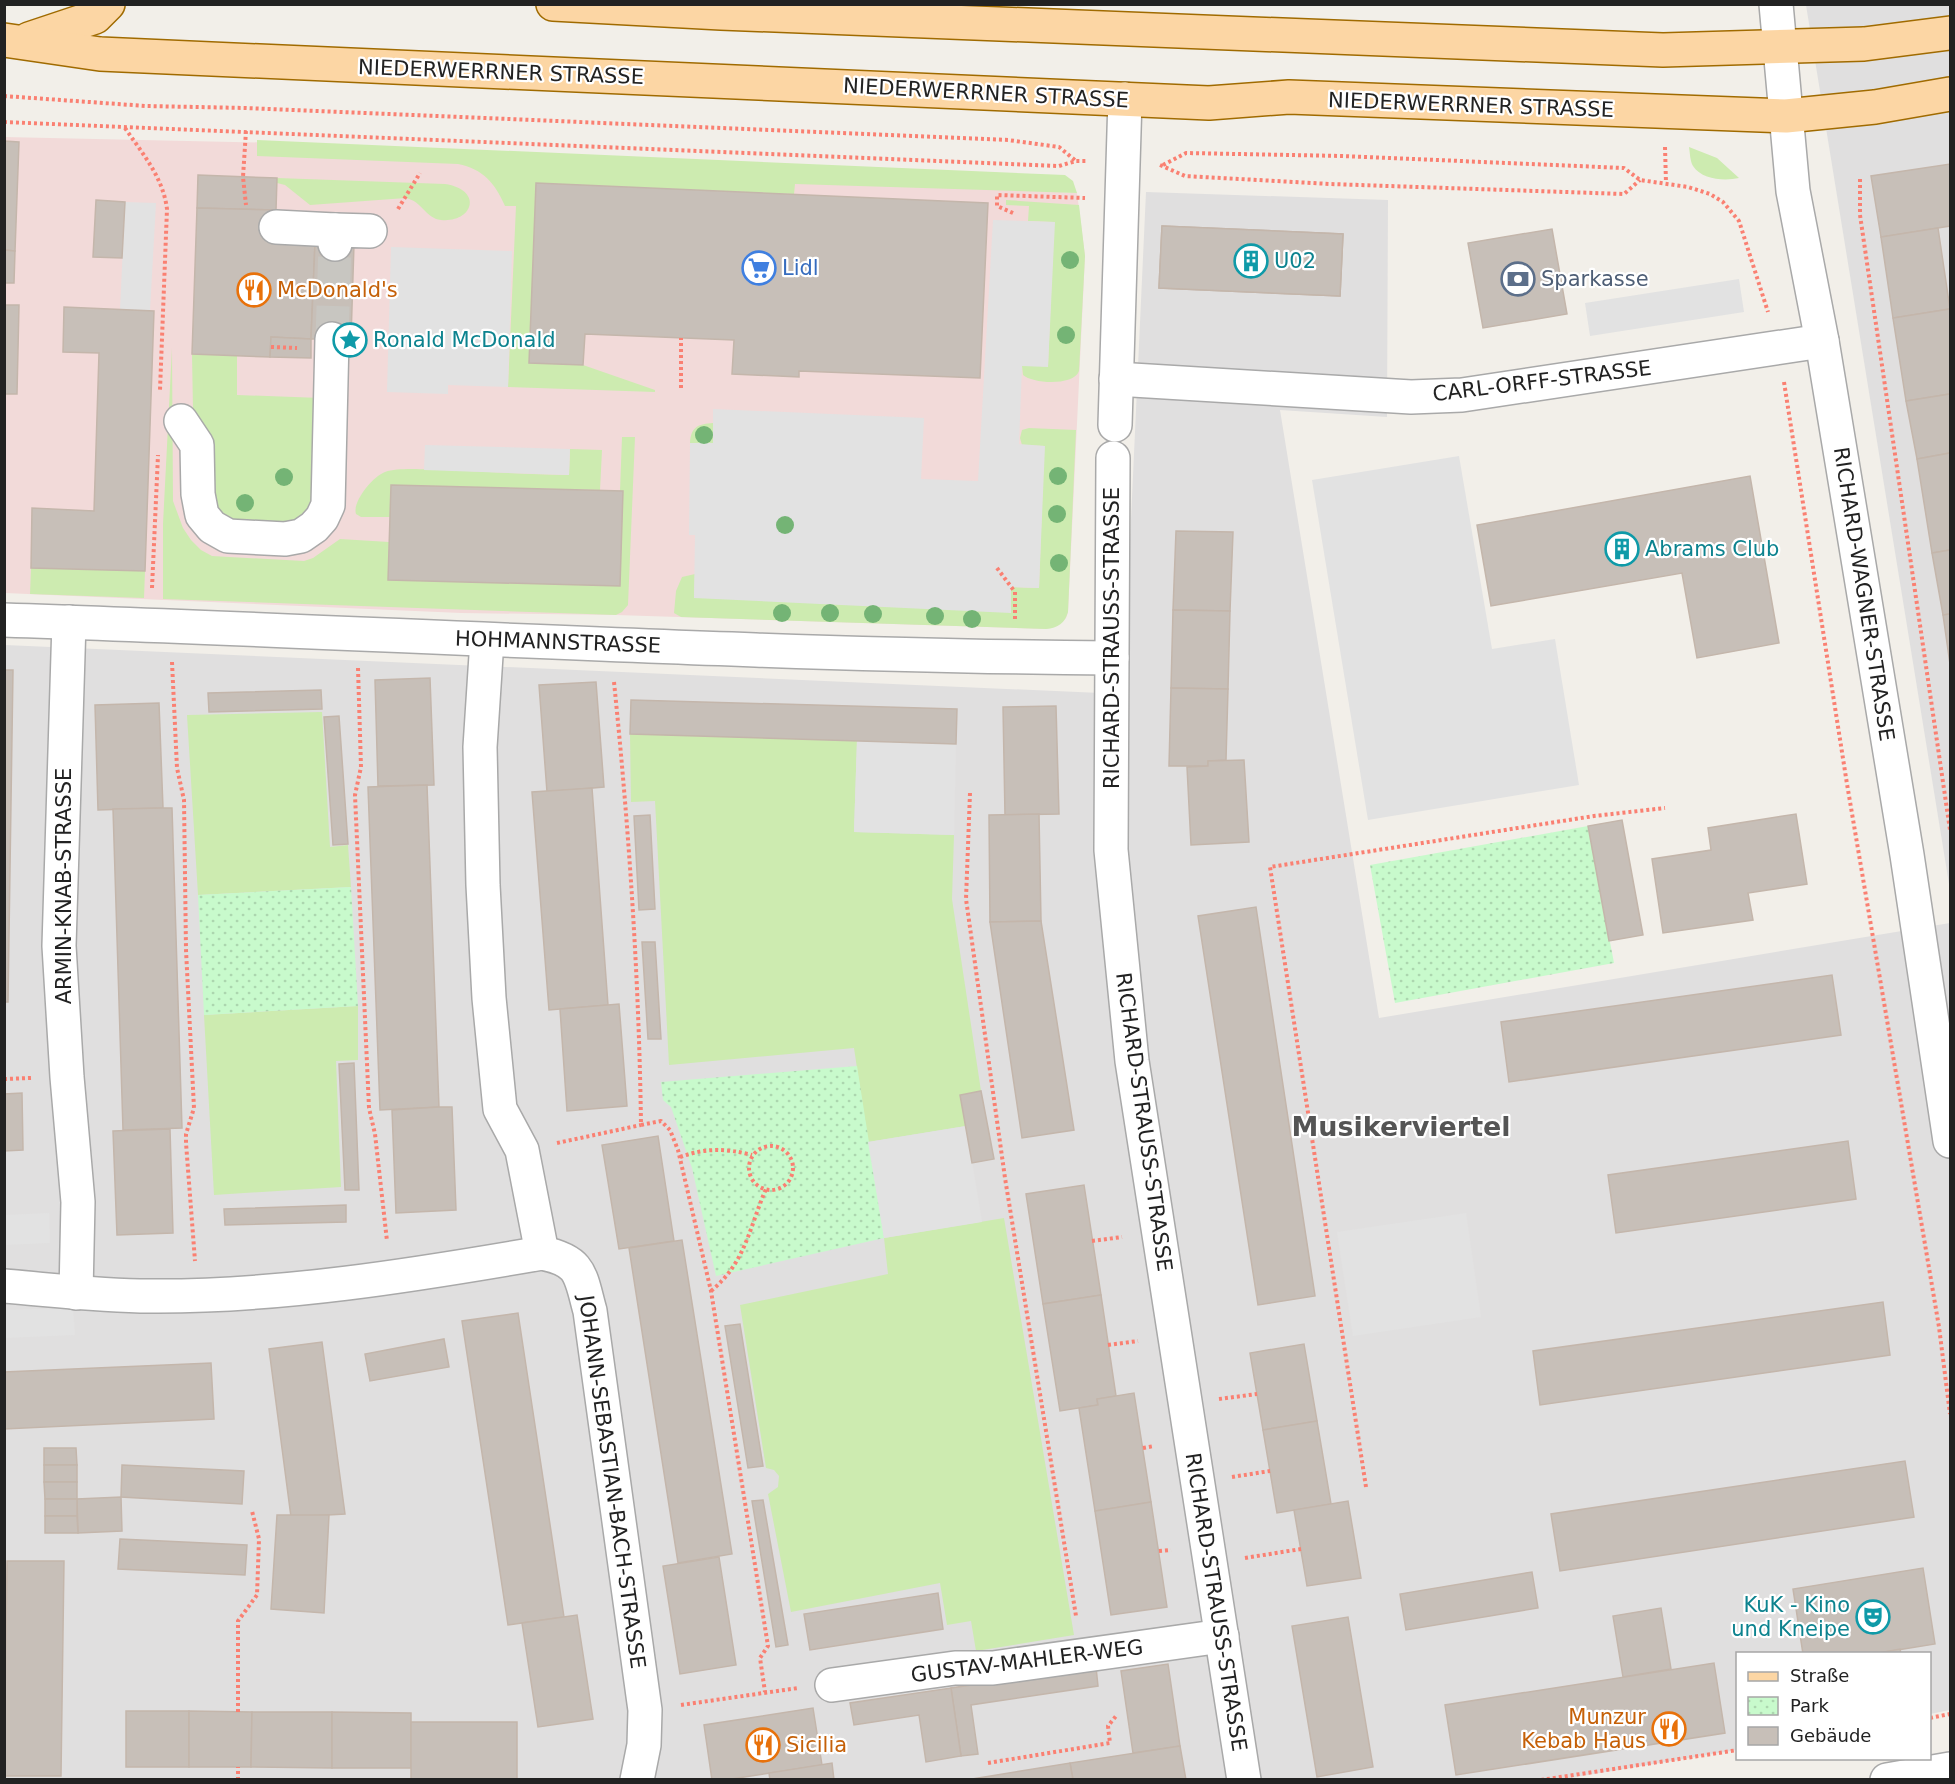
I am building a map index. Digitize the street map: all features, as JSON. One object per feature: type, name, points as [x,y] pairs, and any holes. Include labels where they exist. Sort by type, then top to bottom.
[{"type":"main road","name":"NIEDERWERRNER STRASSE","points":[[13,40],[95,17],[108,4]]},
{"type":"main road","points":[[553,4],[721,13],[1663,50],[1864,44],[1950,33]]},
{"type":"main road","name":"NIEDERWERRNER STRASSE","points":[[13,40],[111,54],[1209,103],[1289,97],[1634,112],[1786,116],[1875,107],[1950,94]]},
{"type":"street","name":"RICHARD-WAGNER-STRASSE","points":[[1776,4],[1793,190],[1939,991],[1950,1141]]},
{"type":"street","points":[[1115,425],[1125,99]]},
{"type":"street","points":[[276,227],[335,237],[370,231]]},
{"type":"street","points":[[170,410],[197,445],[198,494],[202,514],[212,527],[228,536],[285,539],[302,536],[322,518],[327,505],[332,339]]},
{"type":"street","name":"CARL-ORFF-STRASSE","points":[[1116,379],[1411,397],[1462,395],[1822,341]]},
{"type":"street","name":"RICHARD-STRAUSS-STRASSE","points":[[1113,458],[1111,850],[1132,1061],[1244,1779]]},
{"type":"street","name":"HOHMANNSTRASSE","points":[[4,621],[161,625],[487,640],[1112,658]]},
{"type":"street","name":"ARMIN-KNAB-STRASSE","points":[[69,622],[59,946],[78,1202],[76,1293]]},
{"type":"street","points":[[4,1286],[76,1293],[149,1296],[230,1294],[391,1276],[542,1253],[522,1150],[500,1109],[489,998],[483,885],[480,747],[487,640]]},
{"type":"street","name":"JOHANN-SEBASTIAN-BACH-STRASSE","points":[[542,1253],[558,1256],[574,1265],[582,1282],[590,1311],[645,1710],[644,1745],[637,1779]]},
{"type":"street","name":"GUSTAV-MAHLER-WEG","points":[[832,1685],[955,1668],[993,1668],[1222,1636]]},
{"type":"street","points":[[1887,1779],[1950,1769]]},
{"type":"path","points":[[4,96],[146,106],[1008,140],[1059,147],[1076,161],[1059,166],[4,122]]},
{"type":"path","points":[[125,128],[158,178],[164,190],[167,208],[170,410]]},
{"type":"path","points":[[246,131],[243,177],[246,210]]},
{"type":"path","points":[[1665,143],[1666,183]]},
{"type":"path","points":[[1640,180],[1624,194],[1330,184],[1185,176],[1162,165],[1186,153],[1343,156],[1624,168],[1640,180],[1688,187],[1710,194],[1723,202],[1739,221],[1769,315]]},
{"type":"path","points":[[397,212],[420,173]]},
{"type":"path","points":[[1860,179],[1860,215],[1950,830]]},
{"type":"path","points":[[1013,213],[997,206],[998,195],[1122,199]]},
{"type":"path","points":[[681,338],[681,388]]},
{"type":"path","points":[[1783,375],[1848,783],[1939,1327],[1950,1414]]},
{"type":"path","points":[[158,447],[161,625],[177,768],[184,800],[186,950],[194,1108],[186,1134],[186,1154],[198,1295]]},
{"type":"path","points":[[997,568],[1015,592],[1015,657]]},
{"type":"path","points":[[357,635],[360,768],[355,795],[369,1108],[375,1134],[391,1276]]},
{"type":"path","points":[[609,644],[622,760],[632,909],[641,1125]]},
{"type":"path","points":[[970,793],[966,899],[1005,1178],[1076,1616]]},
{"type":"path","points":[[1366,1487],[1270,867],[1594,816],[1665,808]]},
{"type":"path","points":[[522,1150],[661,1121],[670,1130],[680,1157],[711,1291],[768,1646],[760,1658],[765,1692]]},
{"type":"path","points":[[773,1145],[783,1149],[791,1157],[794,1168],[791,1179],[783,1187],[771,1191],[759,1187],[751,1179],[748,1166],[752,1155],[761,1147],[773,1145]]},
{"type":"path","points":[[680,1157],[695,1152],[730,1149],[752,1155]]},
{"type":"path","points":[[711,1291],[720,1283],[743,1252],[766,1189]]},
{"type":"path","points":[[238,1712],[238,1621],[257,1595],[259,1539],[252,1511]]},
{"type":"path","points":[[1210,1564],[1301,1549]]},
{"type":"path","points":[[645,1710],[765,1692],[832,1685]]},
{"type":"path","points":[[1931,1718],[1950,1714]]},
{"type":"path","points":[[988,1763],[1110,1743],[1108,1726],[1116,1716]]},
{"type":"path","points":[[1541,1779],[1736,1750]]},
{"type":"path","points":[[238,1767],[238,1779]]},
{"type":"shaded area","points":[[1806,5],[1950,5],[1950,890]]},
{"type":"shaded area","points":[[4,137],[284,143],[1077,193],[1085,256],[1066,618],[1057,626],[1046,629],[616,615],[461,613],[5,593]]},
{"type":"shaded area","points":[[1146,192],[1388,200],[1387,417],[1280,410],[1379,1018],[1950,923],[1950,1710],[1931,1714],[1931,1652],[1736,1652],[1736,1750],[1564,1779],[5,1780],[5,645],[1123,694]]},
{"type":"shaded area","points":[[125,202],[156,203],[150,311],[120,310]]},
{"type":"shaded area","points":[[993,220],[1055,222],[1048,367],[1022,366],[1019,444],[1045,446],[1039,588],[1011,587],[1011,613],[694,598],[695,535],[689,535],[690,443],[713,443],[713,409],[924,418],[921,479],[978,481]]},
{"type":"shaded area","points":[[391,247],[512,251],[508,387],[448,385],[448,394],[387,392]]},
{"type":"shaded area","points":[[1739,279],[1744,312],[1590,336],[1585,303]]},
{"type":"shaded area","points":[[425,445],[570,449],[569,475],[424,470]]},
{"type":"shaded area","points":[[1459,456],[1492,649],[1555,639],[1579,785],[1368,820],[1312,480]]},
{"type":"shaded area","points":[[857,740],[956,744],[954,835],[854,832]]},
{"type":"shaded area","points":[[966,1126],[982,1222],[884,1238],[868,1142]]},
{"type":"shaded area","points":[[49,1213],[50,1243],[5,1245],[5,1215]]},
{"type":"shaded area","points":[[1466,1213],[1481,1317],[1353,1336],[1337,1232]]},
{"type":"shaded area","points":[[73,1308],[75,1335],[5,1338],[4,1310]]},
{"type":"green space","points":[[257,140],[1065,175],[1073,181],[1077,193],[795,184],[794,194],[537,183],[529,363],[583,365],[655,390],[655,392],[508,387],[516,206],[505,206],[497,190],[487,178],[467,166],[257,156]]},
{"type":"green space","points":[[1689,147],[1717,158],[1739,178],[1708,177],[1697,171],[1692,164]]},
{"type":"green space","points":[[277,178],[445,184],[457,187],[465,193],[470,205],[467,212],[461,216],[452,220],[441,220],[431,216],[412,200],[406,198],[310,205],[285,185],[277,183]]},
{"type":"green space","points":[[1006,200],[1079,205],[1085,256],[1079,371],[1070,379],[1044,382],[1023,375],[1022,366],[1048,366],[1054,222],[1028,221],[1029,206],[1006,205]]},
{"type":"green space","points":[[172,348],[173,501],[183,528],[201,550],[212,556],[304,561],[313,558],[340,539],[389,542],[388,580],[620,491],[622,437],[635,437],[628,605],[616,615],[163,599],[163,524]]},
{"type":"green space","points":[[192,354],[237,356],[237,395],[321,398],[318,502],[306,523],[221,525],[193,411]]},
{"type":"green space","points":[[713,423],[714,435],[922,451],[690,443],[694,429]]},
{"type":"green space","points":[[1029,428],[1076,430],[1068,612],[1063,622],[1057,626],[1046,629],[681,617],[674,613],[676,591],[682,577],[695,574],[694,598],[1011,587],[1039,588],[1044,446],[1022,445],[1020,438],[1022,430]]},
{"type":"green space","points":[[570,449],[602,450],[600,490],[391,485],[390,517],[361,517],[356,514],[360,496],[380,474],[385,472],[414,469],[569,475]]},
{"type":"green space","points":[[31,568],[145,571],[144,598],[30,594]]},
{"type":"green space","points":[[322,712],[330,847],[348,845],[351,887],[198,895],[187,715]]},
{"type":"green space","points":[[630,734],[857,740],[854,832],[954,835],[952,899],[981,1091],[960,1095],[966,1126],[868,1142],[854,1048],[669,1065],[655,801],[631,802]]},
{"type":"green space","points":[[1588,826],[1614,963],[1395,1003],[1370,865]]},
{"type":"green space","points":[[351,887],[358,1006],[204,1015],[198,895]]},
{"type":"green space","points":[[358,1006],[358,1060],[336,1061],[341,1187],[214,1195],[204,1015]]},
{"type":"green space","points":[[857,1066],[884,1238],[716,1276],[692,1168],[671,1107],[663,1100],[661,1082]]},
{"type":"green space","points":[[1004,1218],[1074,1635],[976,1651],[971,1621],[947,1625],[940,1583],[791,1612],[768,1494],[778,1487],[779,1476],[774,1470],[766,1468],[740,1305],[888,1274],[884,1238]]},
{"type":"building","points":[[4,141],[19,142],[15,251],[4,250]]},
{"type":"building","points":[[1950,164],[1950,226],[1881,237],[1871,176]]},
{"type":"building","points":[[198,175],[277,178],[276,210],[197,208]]},
{"type":"building","name":"Lidl","points":[[536,183],[988,203],[980,378],[799,371],[799,377],[732,374],[734,340],[585,334],[583,365],[529,363]]},
{"type":"building","points":[[96,200],[125,202],[122,258],[93,257]]},
{"type":"building","name":"McDonald's","points":[[197,208],[276,210],[275,242],[315,243],[311,339],[271,337],[270,357],[192,354]]},
{"type":"building","name":"U02","points":[[1162,226],[1343,234],[1340,296],[1159,288]]},
{"type":"building","name":"U02","points":[[1162,226],[1343,234],[1340,296],[1159,288]]},
{"type":"building","points":[[1938,228],[1950,309],[1893,318],[1881,237]]},
{"type":"building","name":"Sparkasse","points":[[1552,229],[1567,314],[1483,328],[1468,243]]},
{"type":"building","points":[[315,243],[354,244],[351,339],[311,339]]},
{"type":"building","points":[[4,250],[15,251],[14,283],[4,283]]},
{"type":"building","points":[[4,305],[19,305],[17,394],[4,394]]},
{"type":"building","points":[[64,307],[154,311],[145,571],[31,568],[32,508],[94,511],[99,353],[63,352]]},
{"type":"building","points":[[1950,309],[1950,394],[1906,401],[1893,318]]},
{"type":"building","points":[[271,337],[311,339],[311,358],[270,357]]},
{"type":"building","points":[[1950,394],[1950,453],[1917,459],[1906,401]]},
{"type":"building","points":[[1950,453],[1950,550],[1932,553],[1917,459]]},
{"type":"building","name":"Abrams Club","points":[[1750,476],[1779,643],[1697,658],[1682,573],[1491,606],[1477,525]]},
{"type":"building","points":[[391,485],[623,491],[620,586],[388,580]]},
{"type":"building","points":[[1176,531],[1233,532],[1230,611],[1173,610]]},
{"type":"building","points":[[1950,550],[1950,614],[1943,615],[1932,553]]},
{"type":"building","points":[[1173,610],[1230,611],[1228,689],[1171,688]]},
{"type":"building","points":[[1950,614],[1950,664],[1943,615]]},
{"type":"building","points":[[4,670],[13,670],[8,1002],[4,1002]]},
{"type":"building","points":[[430,678],[434,785],[378,786],[375,680]]},
{"type":"building","points":[[596,682],[604,787],[547,792],[539,685]]},
{"type":"building","points":[[1171,688],[1228,689],[1226,760],[1208,761],[1208,766],[1169,766]]},
{"type":"building","points":[[321,690],[322,709],[209,712],[208,693]]},
{"type":"building","points":[[631,700],[957,709],[956,744],[630,734]]},
{"type":"building","points":[[159,703],[163,808],[98,810],[95,705]]},
{"type":"building","points":[[1056,706],[1059,814],[1005,815],[1003,707]]},
{"type":"building","points":[[339,716],[348,844],[333,845],[324,717]]},
{"type":"building","points":[[1244,760],[1249,842],[1191,845],[1187,767],[1208,766],[1208,761]]},
{"type":"building","points":[[427,785],[439,1107],[380,1110],[368,787]]},
{"type":"building","points":[[592,788],[608,1005],[549,1010],[532,792]]},
{"type":"building","points":[[172,808],[182,1128],[123,1130],[113,809]]},
{"type":"building","points":[[1039,814],[1041,921],[990,922],[989,815]]},
{"type":"building","points":[[1796,814],[1807,884],[1748,893],[1753,920],[1663,933],[1652,859],[1711,850],[1708,828]]},
{"type":"building","points":[[650,815],[655,909],[639,910],[634,816]]},
{"type":"building","points":[[1622,820],[1643,935],[1609,941],[1588,826]]},
{"type":"building","points":[[1256,907],[1315,1296],[1258,1305],[1198,916]]},
{"type":"building","points":[[1041,921],[1074,1130],[1022,1138],[990,922]]},
{"type":"building","points":[[642,942],[655,942],[661,1039],[648,1039]]},
{"type":"building","points":[[1832,975],[1841,1035],[1509,1082],[1501,1022]]},
{"type":"building","points":[[619,1004],[627,1106],[567,1111],[560,1009]]},
{"type":"building","points":[[354,1063],[359,1190],[345,1190],[339,1064]]},
{"type":"building","points":[[981,1091],[994,1159],[972,1163],[960,1095]]},
{"type":"building","points":[[22,1093],[23,1150],[4,1151],[4,1094]]},
{"type":"building","points":[[452,1107],[456,1210],[396,1213],[392,1110]]},
{"type":"building","points":[[170,1129],[173,1233],[117,1235],[113,1131]]},
{"type":"building","points":[[658,1136],[674,1241],[619,1249],[602,1145]]},
{"type":"building","points":[[1848,1141],[1856,1199],[1616,1233],[1608,1175]]},
{"type":"building","points":[[1084,1185],[1101,1295],[1043,1304],[1026,1194]]},
{"type":"building","points":[[346,1205],[346,1222],[225,1225],[224,1209]]},
{"type":"building","points":[[682,1240],[732,1554],[678,1563],[629,1248]]},
{"type":"building","points":[[1101,1295],[1116,1396],[1097,1399],[1098,1405],[1060,1411],[1043,1304]]},
{"type":"building","points":[[1883,1302],[1890,1355],[1540,1405],[1533,1351]]},
{"type":"building","points":[[518,1313],[564,1617],[508,1625],[462,1321]]},
{"type":"building","points":[[740,1324],[763,1466],[748,1468],[725,1326]]},
{"type":"building","points":[[444,1339],[449,1367],[370,1381],[365,1354]]},
{"type":"building","points":[[322,1342],[345,1514],[291,1517],[269,1349]]},
{"type":"building","points":[[1304,1344],[1317,1421],[1263,1430],[1250,1353]]},
{"type":"building","points":[[211,1363],[214,1419],[4,1429],[4,1372]]},
{"type":"building","points":[[1134,1393],[1151,1502],[1095,1511],[1079,1408],[1098,1405],[1097,1399]]},
{"type":"building","points":[[1317,1421],[1331,1504],[1277,1513],[1263,1430]]},
{"type":"building","points":[[44,1448],[76,1448],[77,1465],[44,1465]]},
{"type":"building","points":[[1905,1461],[1914,1517],[1560,1571],[1551,1514]]},
{"type":"building","points":[[44,1465],[77,1465],[77,1482],[44,1482]]},
{"type":"building","points":[[122,1465],[244,1471],[242,1504],[121,1497]]},
{"type":"building","points":[[44,1482],[77,1482],[77,1499],[45,1499]]},
{"type":"building","points":[[121,1497],[122,1531],[78,1533],[77,1499]]},
{"type":"building","points":[[45,1499],[77,1499],[77,1516],[45,1516]]},
{"type":"building","points":[[763,1500],[788,1645],[776,1647],[752,1501]]},
{"type":"building","points":[[1348,1501],[1361,1578],[1307,1586],[1294,1510]]},
{"type":"building","points":[[1151,1502],[1167,1607],[1111,1615],[1095,1511]]},
{"type":"building","points":[[277,1515],[329,1515],[324,1613],[271,1609]]},
{"type":"building","points":[[45,1516],[77,1516],[78,1533],[45,1533]]},
{"type":"building","points":[[120,1539],[247,1545],[245,1575],[118,1569]]},
{"type":"building","points":[[719,1557],[736,1665],[680,1674],[663,1566]]},
{"type":"building","points":[[7,1561],[64,1561],[61,1776],[4,1776]]},
{"type":"building","points":[[1923,1568],[1935,1644],[1885,1652],[1803,1652],[1793,1589]]},
{"type":"building","points":[[1532,1572],[1538,1608],[1406,1630],[1400,1594]]},
{"type":"building","points":[[938,1593],[943,1629],[810,1650],[804,1614]]},
{"type":"building","points":[[1661,1608],[1671,1669],[1623,1677],[1613,1616]]},
{"type":"building","points":[[577,1615],[593,1719],[538,1727],[522,1623]]},
{"type":"building","points":[[1348,1617],[1373,1767],[1317,1777],[1292,1626]]},
{"type":"building","points":[[1900,1649],[1901,1652],[1884,1652]]},
{"type":"building","points":[[1714,1663],[1725,1733],[1456,1775],[1445,1705]]},
{"type":"building","points":[[1168,1664],[1180,1746],[1133,1753],[1121,1671]]},
{"type":"building","points":[[1096,1667],[1098,1686],[971,1705],[978,1754],[961,1756],[951,1688]]},
{"type":"building","points":[[951,1688],[961,1756],[926,1762],[919,1715],[854,1725],[850,1703]]},
{"type":"building","name":"Sicilia","points":[[813,1708],[822,1765],[712,1780],[704,1725]]},
{"type":"building","points":[[126,1711],[189,1711],[189,1767],[126,1767]]},
{"type":"building","points":[[189,1711],[252,1712],[251,1767],[189,1767]]},
{"type":"building","points":[[252,1712],[332,1712],[332,1768],[251,1767]]},
{"type":"building","points":[[332,1712],[411,1713],[411,1768],[332,1768]]},
{"type":"building","points":[[411,1722],[517,1722],[517,1780],[411,1780]]},
{"type":"building","points":[[1180,1746],[1186,1780],[1073,1780],[1070,1763]]},
{"type":"building","name":"Sicilia","points":[[832,1763],[834,1780],[770,1780],[769,1773]]},
{"type":"building","points":[[1070,1763],[1073,1780],[966,1780]]},
{"type":"tunnel","points":[[332,339],[335,244]]},
{"type":"place","name":"U02","points":[[1251,261]]},
{"type":"place","name":"Lidl","points":[[759,268]]},
{"type":"place","name":"Sparkasse","points":[[1518,279]]},
{"type":"place","name":"McDonald's","points":[[254,290]]},
{"type":"place","name":"Ronald McDonald","points":[[350,340]]},
{"type":"place","name":"Abrams Club","points":[[1622,549]]},
{"type":"place","name":"KuK - Kino und Kneipe","points":[[1873,1617]]},
{"type":"place","name":"Munzur Kebab Haus","points":[[1669,1729]]},
{"type":"place","name":"Sicilia","points":[[763,1745]]},
{"type":"district","name":"Musikerviertel","points":[[1401,1126]]}]
